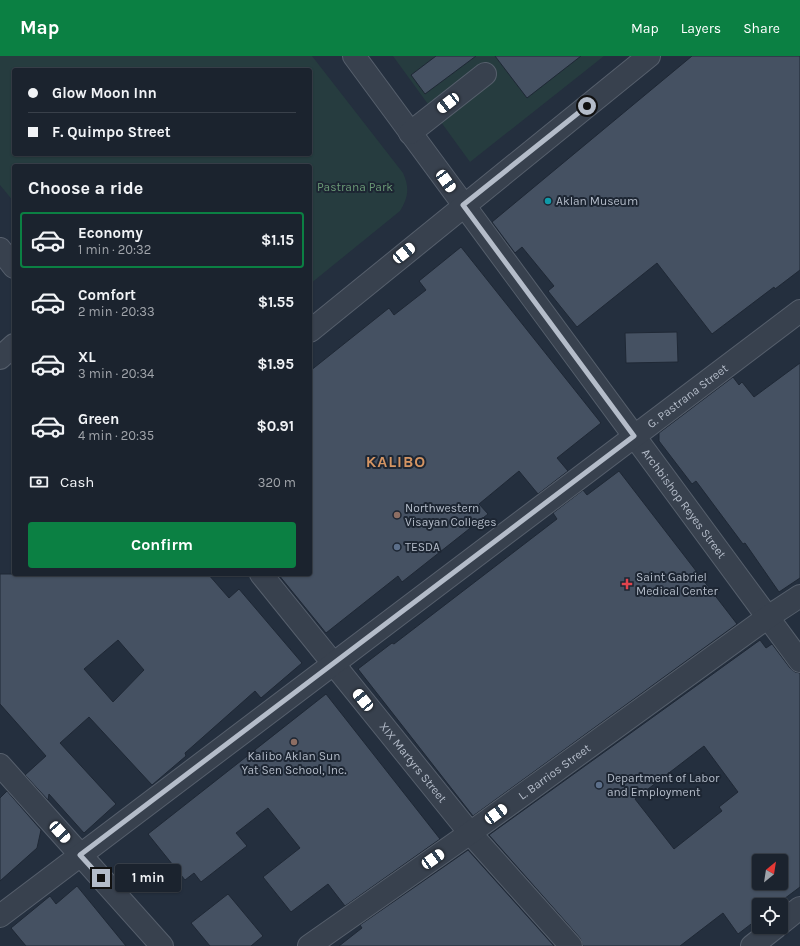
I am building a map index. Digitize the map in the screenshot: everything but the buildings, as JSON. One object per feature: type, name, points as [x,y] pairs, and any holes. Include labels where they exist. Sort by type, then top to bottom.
[{"type":"street","name":"Archbishop Reyes Street","points":[[354,56],[800,661]]},
{"type":"street","points":[[312,329],[463,205],[649,56]]},
{"type":"street","points":[[410,133],[485,74]]},
{"type":"street","points":[[0,249],[12,264]]},
{"type":"street","name":"G. Pastrana Street","points":[[0,916],[800,310]]},
{"type":"street","points":[[0,358],[12,347]]},
{"type":"street","name":"XIX Martyrs Street","points":[[263,576],[470,833],[571,946]]},
{"type":"street","name":"L. Barrios Street","points":[[309,946],[470,833],[768,617],[800,596]]},
{"type":"street","points":[[0,765],[162,946]]},
{"type":"street","points":[[788,917],[800,908]]},
{"type":"street","points":[[752,946],[767,934]]},
{"type":"green space","name":"Pastrana Park","points":[[0,56],[312,56],[403,173],[407,183],[405,202],[400,211],[312,282],[312,164],[12,164],[12,200],[0,185]]},
{"type":"green space","points":[[393,56],[604,56],[470,162]]},
{"type":"place","name":"Aklan Museum","points":[[548,201]]},
{"type":"place","name":"Northwestern Visayan Colleges","points":[[397,515]]},
{"type":"place","name":"TESDA","points":[[397,547]]},
{"type":"place","name":"Saint Gabriel Medical Center","points":[[627,584]]},
{"type":"place","name":"Kalibo Aklan Sun Yat Sen School, Inc.","points":[[294,742]]},
{"type":"place","name":"Department of Labor and Employment","points":[[599,785]]},
{"type":"district","name":"KALIBO","points":[[396,461]]},
{"type":"route","points":[[101,878],[80,855],[634,436],[463,205],[587,106]]}]
